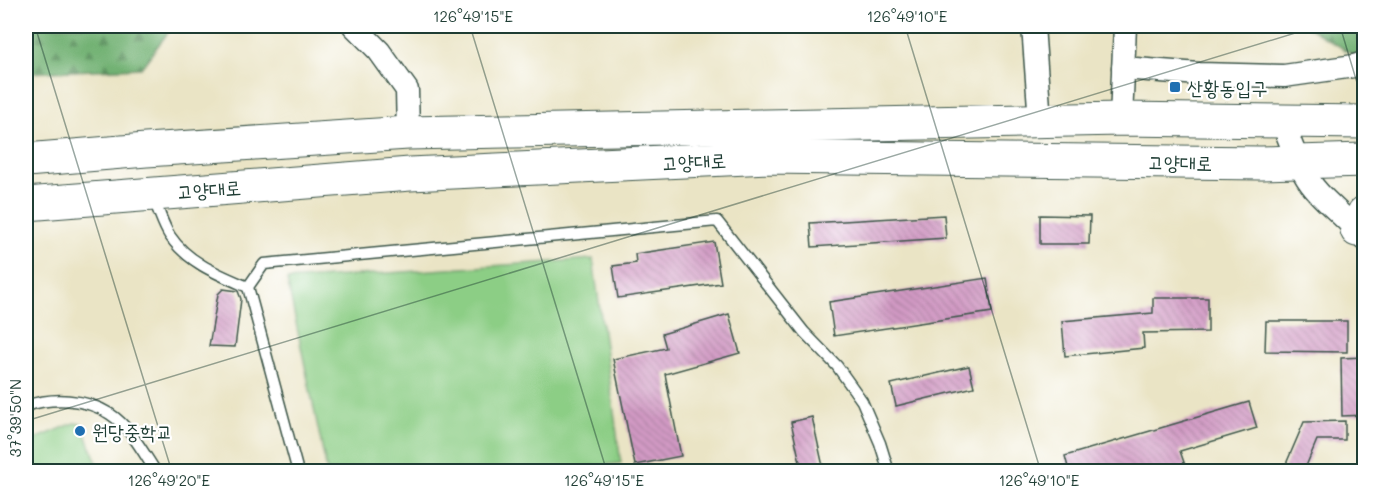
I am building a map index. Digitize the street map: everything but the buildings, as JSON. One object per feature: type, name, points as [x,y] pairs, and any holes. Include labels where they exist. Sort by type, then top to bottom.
[{"type":"main road","name":"고양대로","points":[[26,160],[408,133],[1120,119],[1365,122]]},
{"type":"main road","name":"고양대로","points":[[26,204],[410,174],[768,157],[1261,163],[1365,160]]},
{"type":"street","points":[[354,26],[379,51],[407,90],[408,133]]},
{"type":"street","points":[[1034,26],[1040,121]]},
{"type":"street","points":[[1120,119],[1125,26]]},
{"type":"street","points":[[1123,68],[1199,74],[1284,76],[1365,63]]},
{"type":"street","points":[[1282,121],[1304,174],[1320,195],[1362,228]]},
{"type":"lane","points":[[143,194],[153,198],[171,237],[189,255],[207,269],[248,287]]},
{"type":"lane","points":[[248,287],[264,264],[717,221],[804,332],[837,366],[862,401],[889,471]]},
{"type":"lane","points":[[248,287],[298,471]]},
{"type":"lane","points":[[26,406],[60,400],[90,404],[111,414],[132,436],[156,471]]},
{"type":"green space","points":[[26,26],[173,26],[141,68],[26,73]]},
{"type":"green space","points":[[1306,26],[1364,26],[1364,58],[1357,57]]},
{"type":"green space","points":[[593,259],[621,463],[533,472],[327,471],[287,280]]},
{"type":"green space","points":[[74,423],[82,424],[100,471],[26,471],[26,443]]},
{"type":"place","name":"산황동입구","points":[[1175,87]]},
{"type":"place","name":"원당중학교","points":[[80,431]]}]
